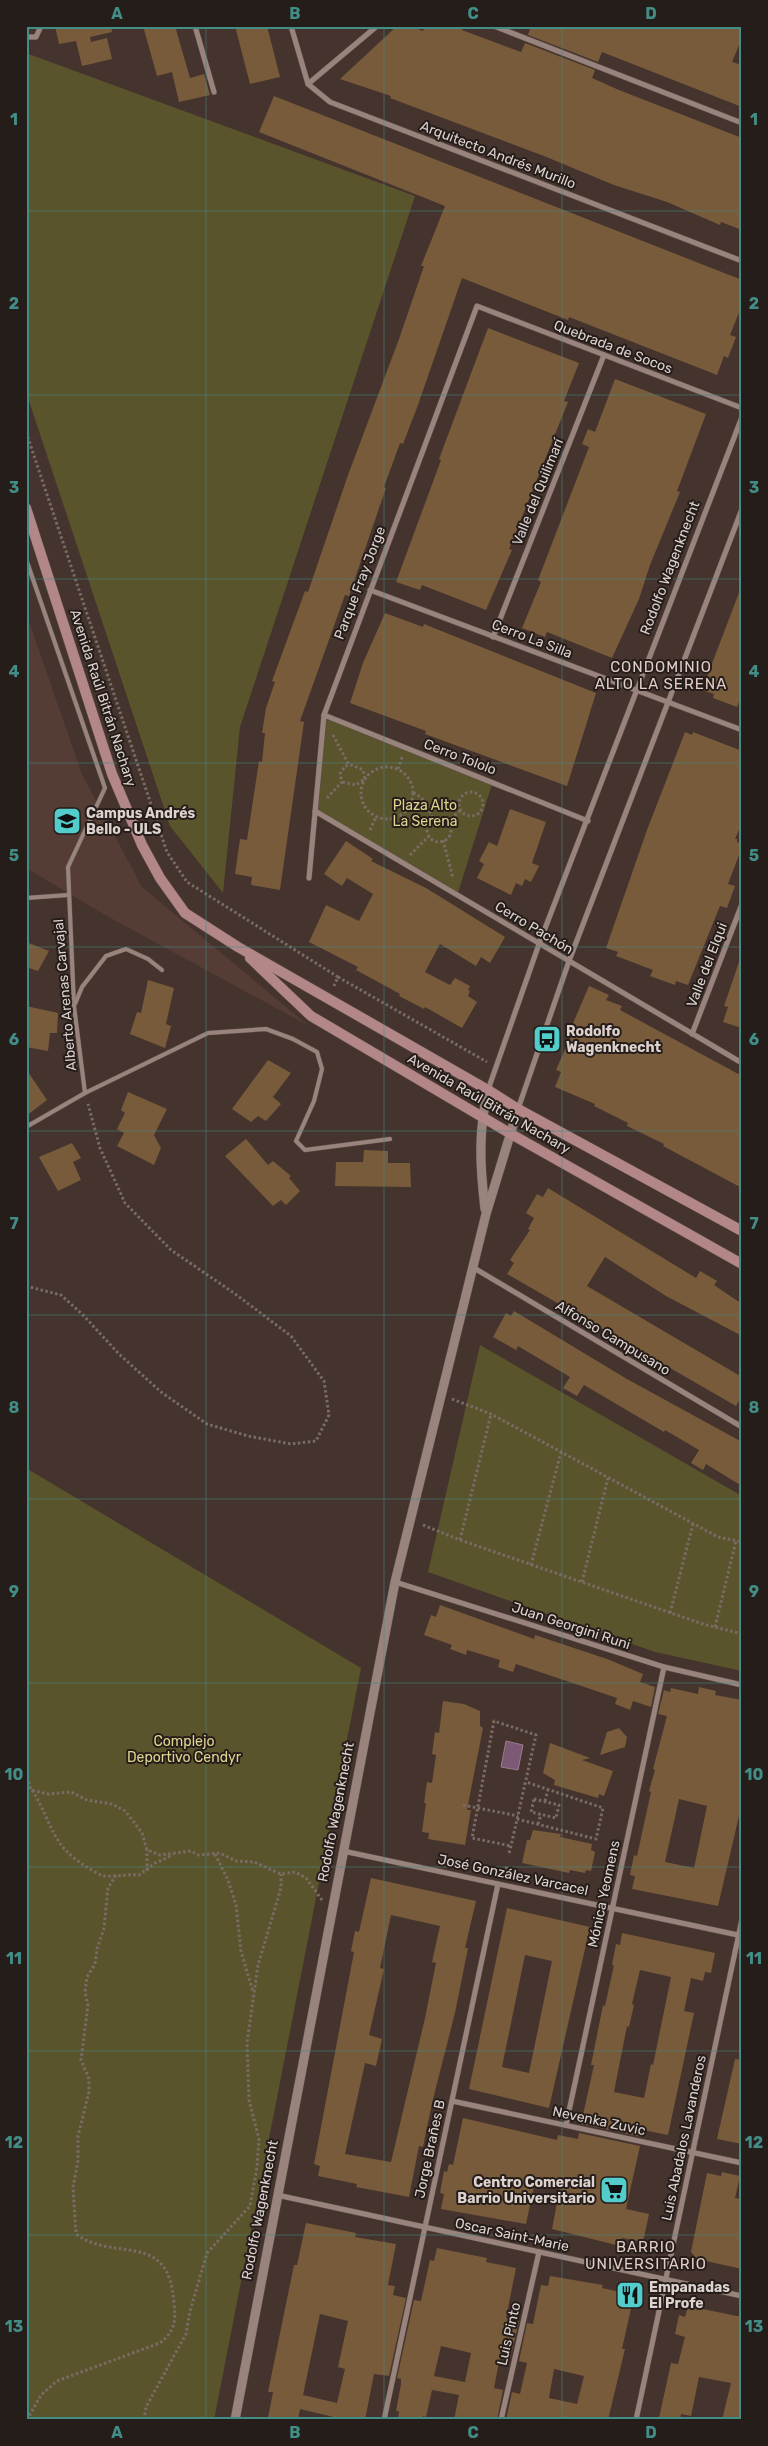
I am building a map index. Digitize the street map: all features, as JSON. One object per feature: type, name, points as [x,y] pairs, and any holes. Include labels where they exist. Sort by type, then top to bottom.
[{"type":"main road","name":"Avenida Raúl Bitrán Nachary","points":[[26,508],[112,774],[142,844],[160,878],[185,913],[238,947],[518,1109],[742,1231]]},
{"type":"main road","name":"Avenida Raúl Bitrán Nachary","points":[[238,947],[311,1016],[511,1134],[742,1264]]},
{"type":"street","points":[[26,38],[36,36],[41,26]]},
{"type":"street","points":[[195,26],[214,92]]},
{"type":"street","points":[[291,26],[308,84],[377,26]]},
{"type":"street","points":[[494,26],[742,123]]},
{"type":"street","name":"Arquitecto Andrés Murillo","points":[[308,84],[330,102],[742,261]]},
{"type":"street","name":"Quebrada de Socos","points":[[477,306],[742,408]]},
{"type":"street","name":"Parque Fray Jorge","points":[[308,878],[324,715],[477,306]]},
{"type":"street","name":"Valle del Quilimarí","points":[[493,637],[604,355]]},
{"type":"street","name":"Rodolfo Wagenknecht","points":[[486,1214],[480,1166],[481,1116],[488,1090],[539,944],[638,692],[742,417]]},
{"type":"street","name":"Rodolfo Wagenknecht","points":[[235,2420],[331,1908],[395,1582],[486,1214],[518,1109],[569,961],[742,509]]},
{"type":"street","name":"Cerro La Silla","points":[[370,590],[667,704],[742,730]]},
{"type":"street","name":"Cerro Tololo","points":[[324,715],[588,821]]},
{"type":"street","name":"Cerro Pachón","points":[[315,811],[742,1063]]},
{"type":"street","name":"Valle del Elqui","points":[[692,1034],[742,904]]},
{"type":"street","name":"Alfonso Campusano","points":[[474,1268],[742,1428]]},
{"type":"street","name":"Juan Georgini Runi","points":[[395,1582],[664,1667],[742,1686]]},
{"type":"street","name":"Mónica Yeomens","points":[[566,2125],[664,1667]]},
{"type":"street","name":"José González Varcacel","points":[[342,1851],[738,1935]]},
{"type":"street","name":"Jorge Brañes B","points":[[384,2420],[498,1884]]},
{"type":"street","name":"Luis Abadalos Lavanderos","points":[[636,2420],[742,1919]]},
{"type":"street","name":"Nevenka Zuvic","points":[[452,2101],[742,2163]]},
{"type":"street","name":"Oscar Saint-Marie","points":[[277,2196],[742,2296]]},
{"type":"street","name":"Luis Pinto","points":[[501,2420],[539,2252]]},
{"type":"lane","name":"Alberto Arenas Carvajal","points":[[26,559],[104,788],[68,867],[74,1006],[85,1094]]},
{"type":"lane","points":[[26,898],[68,895]]},
{"type":"lane","points":[[74,1006],[82,986],[106,956],[126,949],[148,959],[162,970]]},
{"type":"lane","points":[[26,1127],[85,1094],[208,1033],[266,1029],[293,1038],[317,1052],[322,1069],[314,1101],[296,1141],[305,1150],[390,1139]]},
{"type":"path","points":[[26,432],[167,852],[187,882],[338,978],[496,1067]]},
{"type":"path","points":[[324,715],[349,765]]},
{"type":"path","points":[[342,782],[340,774],[345,766],[359,766],[363,770],[365,779],[361,796],[368,812],[376,817],[392,819],[400,816],[412,804],[413,793],[410,780],[405,773],[391,766],[376,769],[365,779],[356,785],[342,782]]},
{"type":"path","points":[[315,811],[342,782]]},
{"type":"path","points":[[413,793],[424,801],[433,820]]},
{"type":"path","points":[[476,793],[482,799],[483,806],[479,813],[471,816],[462,810],[459,803],[465,794],[476,793]]},
{"type":"path","points":[[447,822],[462,810]]},
{"type":"path","points":[[439,818],[447,822],[450,834],[443,840],[434,840],[429,836],[427,827],[433,820],[439,818]]},
{"type":"path","points":[[402,863],[429,836]]},
{"type":"path","points":[[443,840],[457,896]]},
{"type":"path","points":[[328,998],[338,978]]},
{"type":"path","points":[[26,1286],[61,1295],[83,1315],[119,1354],[161,1392],[207,1424],[248,1436],[291,1444],[316,1441],[329,1415],[324,1382],[291,1336],[234,1293],[171,1250],[125,1203],[100,1148],[85,1094]]},
{"type":"path","points":[[442,1395],[492,1414],[718,1537],[742,1542]]},
{"type":"path","points":[[460,1540],[492,1414]]},
{"type":"path","points":[[531,1564],[561,1452]]},
{"type":"path","points":[[582,1582],[608,1478]]},
{"type":"path","points":[[410,1520],[460,1540],[670,1613],[742,1634]]},
{"type":"path","points":[[670,1613],[693,1524]]},
{"type":"path","points":[[716,1627],[736,1541]]},
{"type":"path","points":[[509,1853],[511,1846],[518,1818],[536,1735],[494,1721],[472,1838],[511,1846]]},
{"type":"path","points":[[26,1772],[31,1790],[42,1807],[51,1830],[62,1849],[103,1876],[139,1875],[147,1871],[155,1863],[178,1853]]},
{"type":"path","points":[[462,1805],[596,1839],[603,1808],[526,1782]]},
{"type":"path","points":[[31,1790],[48,1794],[71,1792],[88,1800],[112,1804],[124,1810],[142,1833],[148,1850],[147,1871]]},
{"type":"path","points":[[545,1801],[548,1790]]},
{"type":"path","points":[[534,1799],[545,1801],[559,1805],[556,1818],[531,1812],[534,1799]]},
{"type":"path","points":[[538,1824],[541,1814]]},
{"type":"path","points":[[148,1850],[160,1855],[191,1851],[198,1855],[220,1853],[236,1861],[254,1862],[281,1874],[295,1872],[306,1878],[331,1908]]},
{"type":"path","points":[[215,1854],[228,1880],[236,1905],[241,1951],[254,1994]]},
{"type":"path","points":[[144,2420],[146,2407],[186,2334],[190,2311],[208,2253],[250,2206],[258,2167],[259,2139],[249,2100],[247,2043],[258,1965],[281,1888],[281,1874]]},
{"type":"path","points":[[27,2420],[41,2395],[57,2381],[160,2343],[171,2334],[175,2315],[174,2291],[164,2267],[154,2257],[132,2250],[86,2241],[76,2234],[73,2187],[78,2161],[78,2136],[89,2092],[89,2078],[81,2060],[88,2005],[85,1992],[87,1977],[95,1964],[97,1949],[104,1928],[108,1888],[116,1875]]},
{"type":"shaded area","name":"Campus Andrés Bello - ULS","points":[[26,613],[82,774],[142,887],[309,1026],[105,915],[26,868]]},
{"type":"shaded area","points":[[506,1741],[523,1745],[518,1770],[501,1767]]},
{"type":"green space","points":[[26,53],[415,196],[240,727],[223,893],[170,826],[26,392]]},
{"type":"green space","name":"Plaza Alto La Serena","points":[[324,715],[493,781],[457,896],[315,811]]},
{"type":"green space","points":[[480,1345],[742,1496],[742,1671],[655,1652],[428,1572]]},
{"type":"green space","name":"Complejo Deportivo Cendyr","points":[[26,1468],[361,1668],[214,2420],[26,2420]]},
{"type":"building","points":[[55,26],[111,26],[112,32],[90,37],[91,42],[107,38],[112,59],[82,66],[76,41],[59,44]]},
{"type":"building","points":[[143,26],[175,26],[190,78],[204,74],[210,95],[179,102],[172,72],[157,76]]},
{"type":"building","points":[[235,26],[267,26],[280,77],[250,84]]},
{"type":"building","points":[[397,26],[411,26],[423,31],[425,26],[463,26],[462,30],[521,52],[525,43],[595,70],[592,78],[619,90],[742,138],[742,230],[721,222],[720,225],[667,202],[614,185],[544,156],[390,98],[391,96],[340,79]]},
{"type":"building","points":[[531,26],[742,26],[742,38],[732,62],[742,65],[742,107],[602,52],[598,62],[528,35]]},
{"type":"building","points":[[274,96],[742,280],[742,305],[730,335],[736,337],[728,358],[724,356],[717,375],[569,317],[568,320],[462,278],[418,405],[403,444],[400,443],[384,487],[386,488],[349,596],[345,595],[300,721],[304,722],[280,890],[251,885],[252,877],[235,874],[240,839],[247,840],[259,761],[262,762],[265,733],[262,733],[266,708],[275,682],[272,681],[305,591],[308,592],[348,475],[399,339],[424,266],[421,266],[445,206],[259,132]]},
{"type":"building","points":[[488,328],[579,363],[564,401],[568,402],[509,549],[512,550],[486,610],[422,585],[420,590],[396,582]]},
{"type":"building","points":[[615,379],[706,414],[677,491],[680,492],[650,565],[639,599],[612,658],[547,632],[545,637],[522,628],[541,582],[538,580],[589,447],[582,444],[588,429],[595,432]]},
{"type":"building","points":[[740,590],[742,694],[737,707],[713,698],[714,694],[702,690]]},
{"type":"building","points":[[385,613],[423,627],[424,624],[596,693],[567,786],[425,734],[426,731],[350,703],[363,663]]},
{"type":"building","points":[[685,732],[692,735],[693,732],[742,751],[742,823],[735,839],[742,844],[742,847],[728,884],[735,886],[727,908],[720,906],[688,985],[676,981],[675,985],[650,976],[653,970],[616,956],[618,952],[606,948],[647,830]]},
{"type":"building","points":[[510,809],[546,822],[532,863],[539,866],[531,882],[525,879],[522,886],[516,883],[511,895],[477,878],[484,864],[479,861],[489,842],[497,846]]},
{"type":"building","points":[[346,841],[373,859],[371,861],[426,888],[505,937],[490,963],[481,957],[476,966],[440,944],[425,972],[450,985],[455,978],[470,986],[468,996],[477,1002],[462,1028],[425,1007],[424,1009],[399,996],[400,994],[356,970],[358,967],[309,942],[326,905],[359,921],[373,894],[347,878],[342,886],[324,874]]},
{"type":"building","points":[[26,942],[49,951],[38,971],[26,967]]},
{"type":"building","points":[[739,962],[742,962],[742,1028],[723,1022],[728,1007],[724,1006]]},
{"type":"building","points":[[148,980],[174,988],[166,1024],[171,1026],[165,1048],[130,1034],[137,1012],[141,1013]]},
{"type":"building","points":[[589,986],[609,995],[606,1000],[622,1006],[620,1010],[742,1076],[742,1188],[663,1146],[664,1144],[627,1126],[628,1123],[594,1106],[595,1104],[555,1087],[561,1072],[556,1070],[574,1029],[571,1028]]},
{"type":"building","points":[[26,1006],[58,1013],[57,1033],[50,1033],[48,1051],[26,1047]]},
{"type":"building","points":[[268,1060],[291,1073],[273,1097],[281,1104],[266,1121],[258,1116],[251,1122],[232,1109]]},
{"type":"building","points":[[26,1069],[47,1100],[26,1116]]},
{"type":"building","points":[[128,1092],[167,1109],[154,1135],[161,1148],[154,1165],[117,1146],[124,1133],[117,1129],[125,1113],[121,1110]]},
{"type":"building","points":[[246,1139],[268,1165],[273,1161],[291,1176],[289,1178],[300,1191],[286,1205],[281,1200],[273,1206],[225,1156]]},
{"type":"building","points":[[72,1143],[81,1158],[73,1162],[81,1180],[58,1191],[39,1157]]},
{"type":"building","points":[[364,1150],[388,1151],[388,1163],[410,1163],[411,1187],[335,1186],[336,1162],[363,1162]]},
{"type":"building","points":[[548,1188],[696,1278],[700,1271],[717,1281],[714,1285],[742,1304],[742,1336],[666,1296],[605,1257],[587,1286],[742,1377],[742,1396],[736,1406],[507,1274],[514,1263],[510,1260],[530,1230],[528,1229],[534,1218],[526,1213],[537,1194],[543,1197]]},
{"type":"building","points":[[514,1311],[627,1379],[742,1442],[742,1486],[706,1464],[703,1470],[691,1463],[699,1450],[665,1430],[664,1432],[584,1385],[577,1396],[563,1388],[570,1377],[518,1346],[516,1350],[493,1337],[506,1313],[511,1316]]},
{"type":"building","points":[[440,1605],[534,1639],[535,1635],[607,1659],[643,1674],[640,1682],[655,1687],[651,1707],[633,1701],[630,1710],[615,1704],[617,1698],[516,1664],[513,1672],[498,1667],[500,1660],[467,1650],[466,1655],[450,1649],[452,1645],[424,1635],[431,1615],[436,1617]]},
{"type":"building","points":[[699,1687],[716,1691],[715,1695],[742,1700],[742,1803],[718,1906],[632,1889],[635,1876],[630,1875],[634,1855],[637,1856],[651,1792],[649,1791],[655,1770],[653,1769],[667,1716],[658,1714],[664,1690],[670,1692],[671,1688],[698,1694]],"holes":[[[679,1799],[707,1806],[694,1868],[665,1862]]]},
{"type":"building","points":[[443,1701],[464,1704],[480,1711],[480,1726],[483,1728],[467,1810],[471,1810],[465,1845],[428,1839],[429,1833],[422,1832],[427,1782],[432,1783],[436,1755],[432,1754],[435,1732],[439,1733]]},
{"type":"building","points":[[619,1728],[627,1737],[625,1747],[600,1755],[607,1732]]},
{"type":"building","points":[[550,1743],[590,1758],[582,1760],[613,1771],[604,1796],[599,1794],[598,1798],[554,1785],[555,1780],[543,1773]]},
{"type":"building","points":[[533,1830],[561,1834],[560,1837],[592,1844],[591,1850],[595,1852],[591,1871],[586,1870],[585,1873],[570,1870],[569,1873],[522,1863],[527,1840],[530,1840]]},
{"type":"building","points":[[371,1878],[476,1901],[465,1948],[468,1948],[455,2013],[423,2147],[419,2146],[409,2197],[356,2187],[357,2184],[318,2176],[320,2166],[314,2164],[354,1952],[351,1951],[355,1931],[359,1932]],"holes":[[[391,1915],[440,1926],[432,1962],[436,1963],[425,2018],[391,2162],[345,2154],[365,2063],[376,2066],[382,2039],[369,2035],[384,1969],[380,1968]]]},
{"type":"building","points":[[507,1908],[590,1927],[549,2108],[469,2089]],"holes":[[[525,1955],[552,1961],[529,2073],[502,2067]]]},
{"type":"building","points":[[622,1933],[715,1953],[711,1973],[705,1972],[703,1981],[691,1978],[684,2011],[694,2013],[668,2135],[643,2130],[642,2137],[581,2124],[594,2065],[591,2065],[603,2005],[605,2006],[614,1965],[612,1965],[616,1944],[620,1945]],"holes":[[[640,1970],[671,1977],[653,2065],[651,2064],[644,2098],[614,2092]]]},
{"type":"building","points":[[735,2059],[742,2060],[742,2144],[717,2139]]},
{"type":"building","points":[[463,2118],[557,2140],[558,2135],[578,2139],[579,2133],[640,2146],[626,2209],[649,2214],[643,2242],[622,2238],[620,2246],[552,2229],[561,2182],[536,2177],[526,2224],[441,2209],[444,2194],[440,2193],[444,2171],[447,2172],[449,2164],[453,2165]]},
{"type":"building","points":[[722,2172],[740,2176],[735,2198],[742,2199],[742,2269],[697,2259],[691,2252],[707,2173],[721,2176]]},
{"type":"building","points":[[306,2223],[356,2233],[355,2237],[396,2244],[388,2285],[395,2286],[393,2295],[406,2298],[389,2376],[374,2374],[365,2420],[346,2420],[300,2409],[298,2420],[268,2418],[273,2392],[268,2392],[294,2265],[297,2265]],"holes":[[[320,2314],[348,2321],[338,2367],[345,2369],[337,2403],[303,2395]]]},
{"type":"building","points":[[437,2248],[487,2258],[486,2262],[516,2268],[506,2318],[519,2321],[510,2359],[500,2357],[494,2388],[503,2390],[497,2420],[454,2420],[459,2395],[432,2390],[426,2417],[423,2416],[422,2420],[398,2420],[399,2411],[396,2411],[401,2379],[397,2378],[414,2300],[421,2301],[430,2260],[434,2261]],"holes":[[[441,2346],[471,2353],[465,2382],[434,2376]]]},
{"type":"building","points":[[550,2276],[603,2285],[602,2288],[634,2295],[622,2349],[625,2349],[608,2420],[506,2420],[512,2392],[520,2394],[527,2363],[519,2361],[527,2323],[533,2324],[541,2285],[548,2286]],"holes":[[[554,2369],[584,2376],[577,2404],[549,2398]]]},
{"type":"building","points":[[688,2306],[742,2317],[742,2420],[722,2420],[731,2383],[699,2377],[691,2416],[681,2414],[680,2420],[659,2418],[671,2363],[678,2364],[685,2337],[675,2334],[679,2315],[685,2317]]},
{"type":"place","name":"Campus Andrés Bello - ULS","points":[[67,821]]},
{"type":"place","name":"Rodolfo Wagenknecht","points":[[547,1039]]},
{"type":"place","name":"Centro Comercial Barrio Universitario","points":[[614,2190]]},
{"type":"place","name":"Empanadas El Profe","points":[[630,2295]]},
{"type":"district","name":"CONDOMINIO ALTO LA SERENA","points":[[661,676]]},
{"type":"district","name":"BARRIO UNIVERSITARIO","points":[[646,2256]]}]
